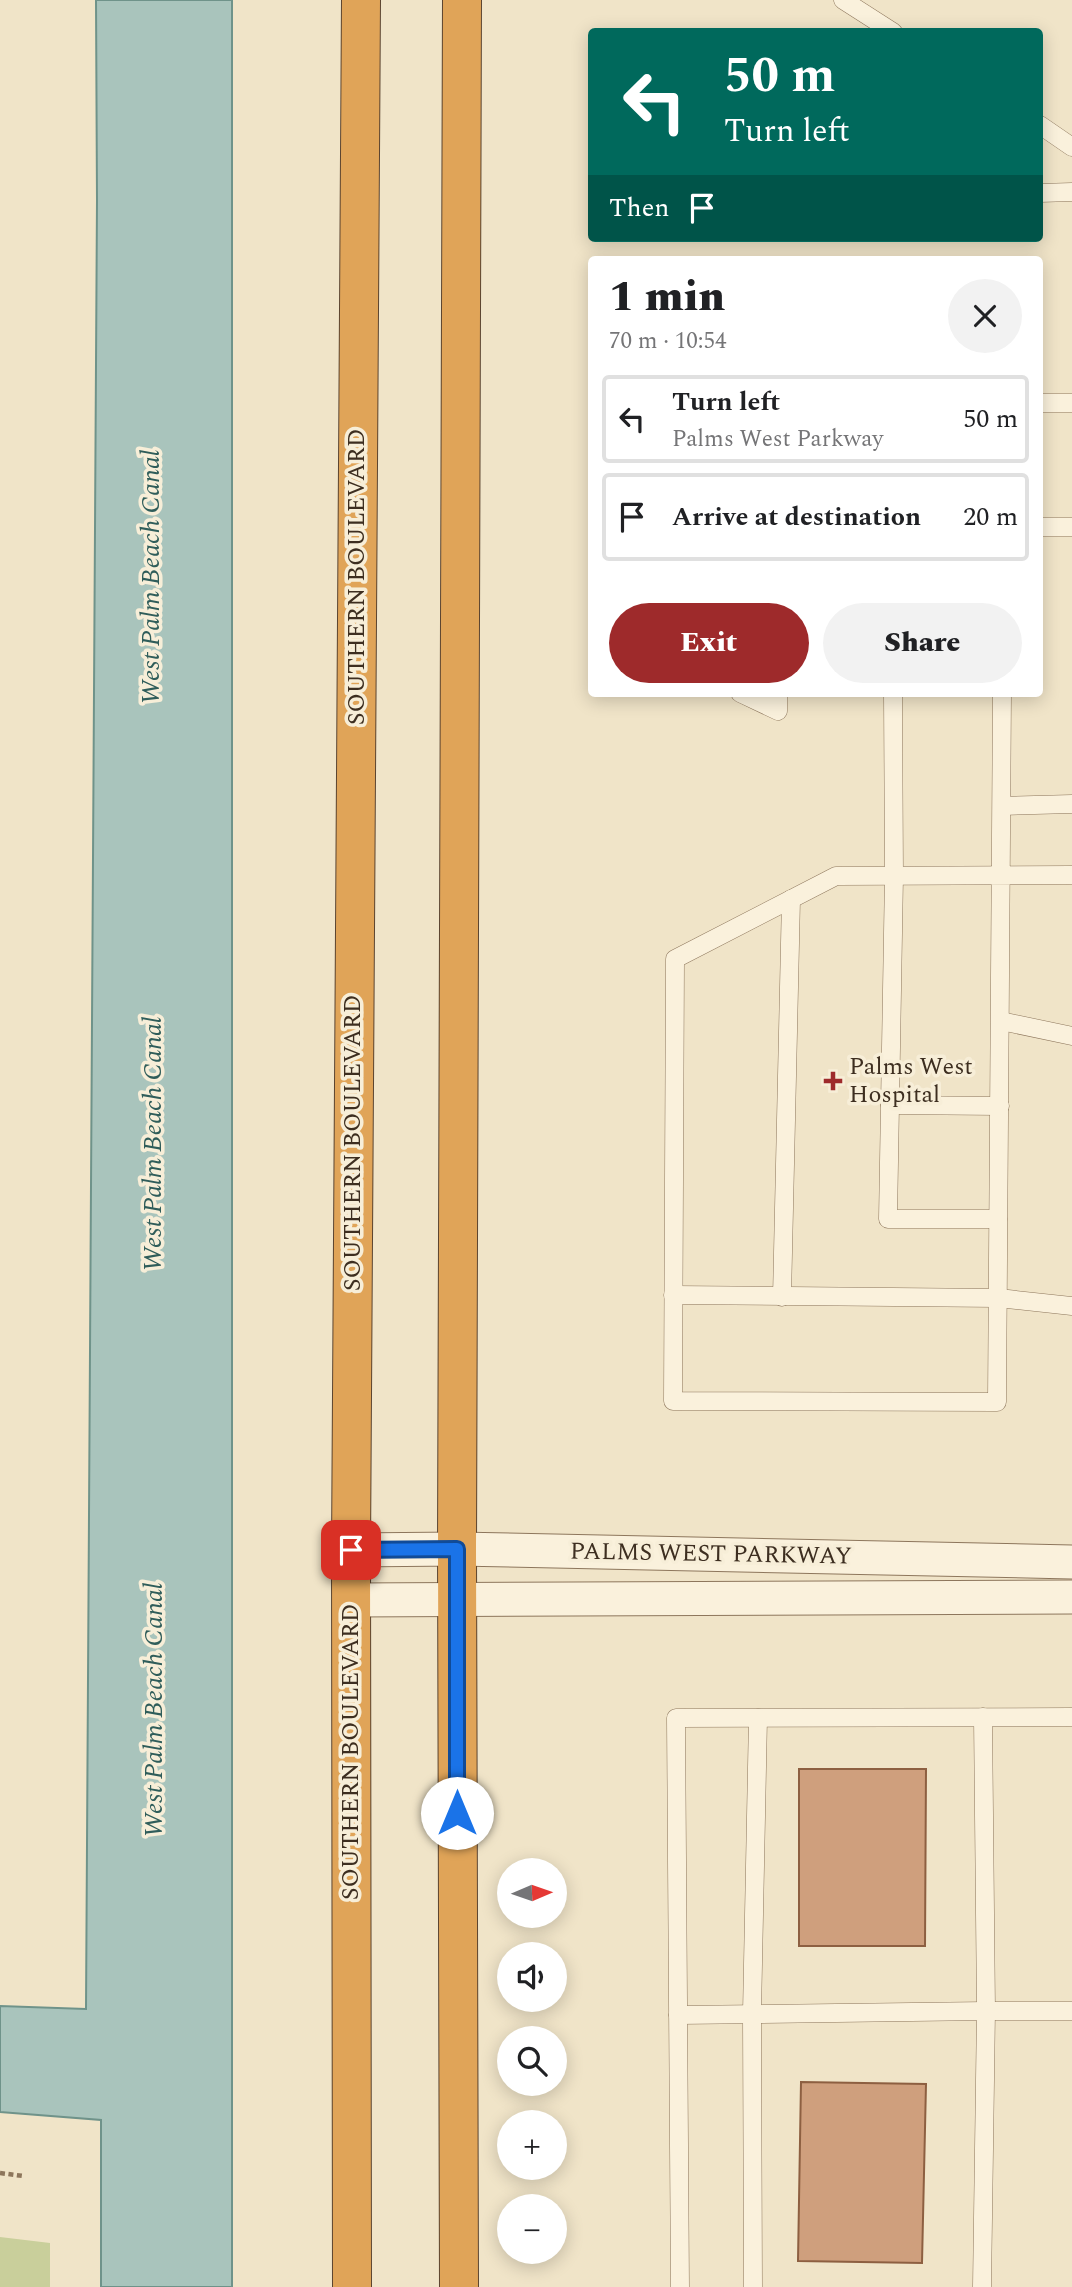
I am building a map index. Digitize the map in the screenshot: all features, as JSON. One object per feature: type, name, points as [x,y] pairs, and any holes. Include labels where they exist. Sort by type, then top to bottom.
[{"type":"highway","name":"SOUTHERN BOULEVARD","points":[[352,2287],[351,1550],[361,0]]},
{"type":"highway","points":[[459,2287],[457,1549],[462,0]]},
{"type":"street","name":"PALMS WEST PARKWAY","points":[[351,1550],[457,1549],[1072,1562]]},
{"type":"street","name":"PALMS WEST PARKWAY","points":[[351,1600],[1072,1597]]},
{"type":"lane","points":[[843,0],[887,28]]},
{"type":"lane","points":[[1043,127],[1072,147]]},
{"type":"lane","points":[[1043,192],[1072,192]]},
{"type":"lane","points":[[1043,403],[1072,403]]},
{"type":"lane","points":[[1043,527],[1072,527]]},
{"type":"lane","points":[[748,697],[778,711],[778,697]]},
{"type":"lane","points":[[893,697],[894,876],[888,1219],[998,1219]]},
{"type":"lane","points":[[1002,697],[1002,875],[997,1402],[673,1401],[675,959],[836,876],[1002,875],[1072,875]]},
{"type":"lane","points":[[1002,806],[1072,804]]},
{"type":"lane","points":[[782,1297],[791,899]]},
{"type":"lane","points":[[1000,1021],[1072,1036]]},
{"type":"lane","points":[[890,1105],[999,1106]]},
{"type":"lane","points":[[673,1295],[998,1298],[1072,1306]]},
{"type":"lane","points":[[982,1717],[986,2011],[982,2287]]},
{"type":"lane","points":[[680,2287],[676,1718],[1072,1717]]},
{"type":"lane","points":[[753,2287],[752,2014],[758,1718]]},
{"type":"lane","points":[[678,2014],[1072,2011]]},
{"type":"path","points":[[0,2173],[23,2176]]},
{"type":"green space","points":[[0,2237],[50,2243],[50,2287],[0,2287]]},
{"type":"water","name":"West Palm Beach Canal","points":[[96,0],[232,0],[232,2287],[101,2287],[101,2120],[0,2112],[0,2006],[86,2009]]},
{"type":"building","points":[[799,1769],[926,1769],[925,1946],[799,1946]]},
{"type":"building","points":[[801,2082],[926,2084],[922,2263],[798,2261]]},
{"type":"place","name":"Palms West Hospital","points":[[833,1081]]},
{"type":"route","points":[[351,1550],[457,1549],[457,1813]]}]
